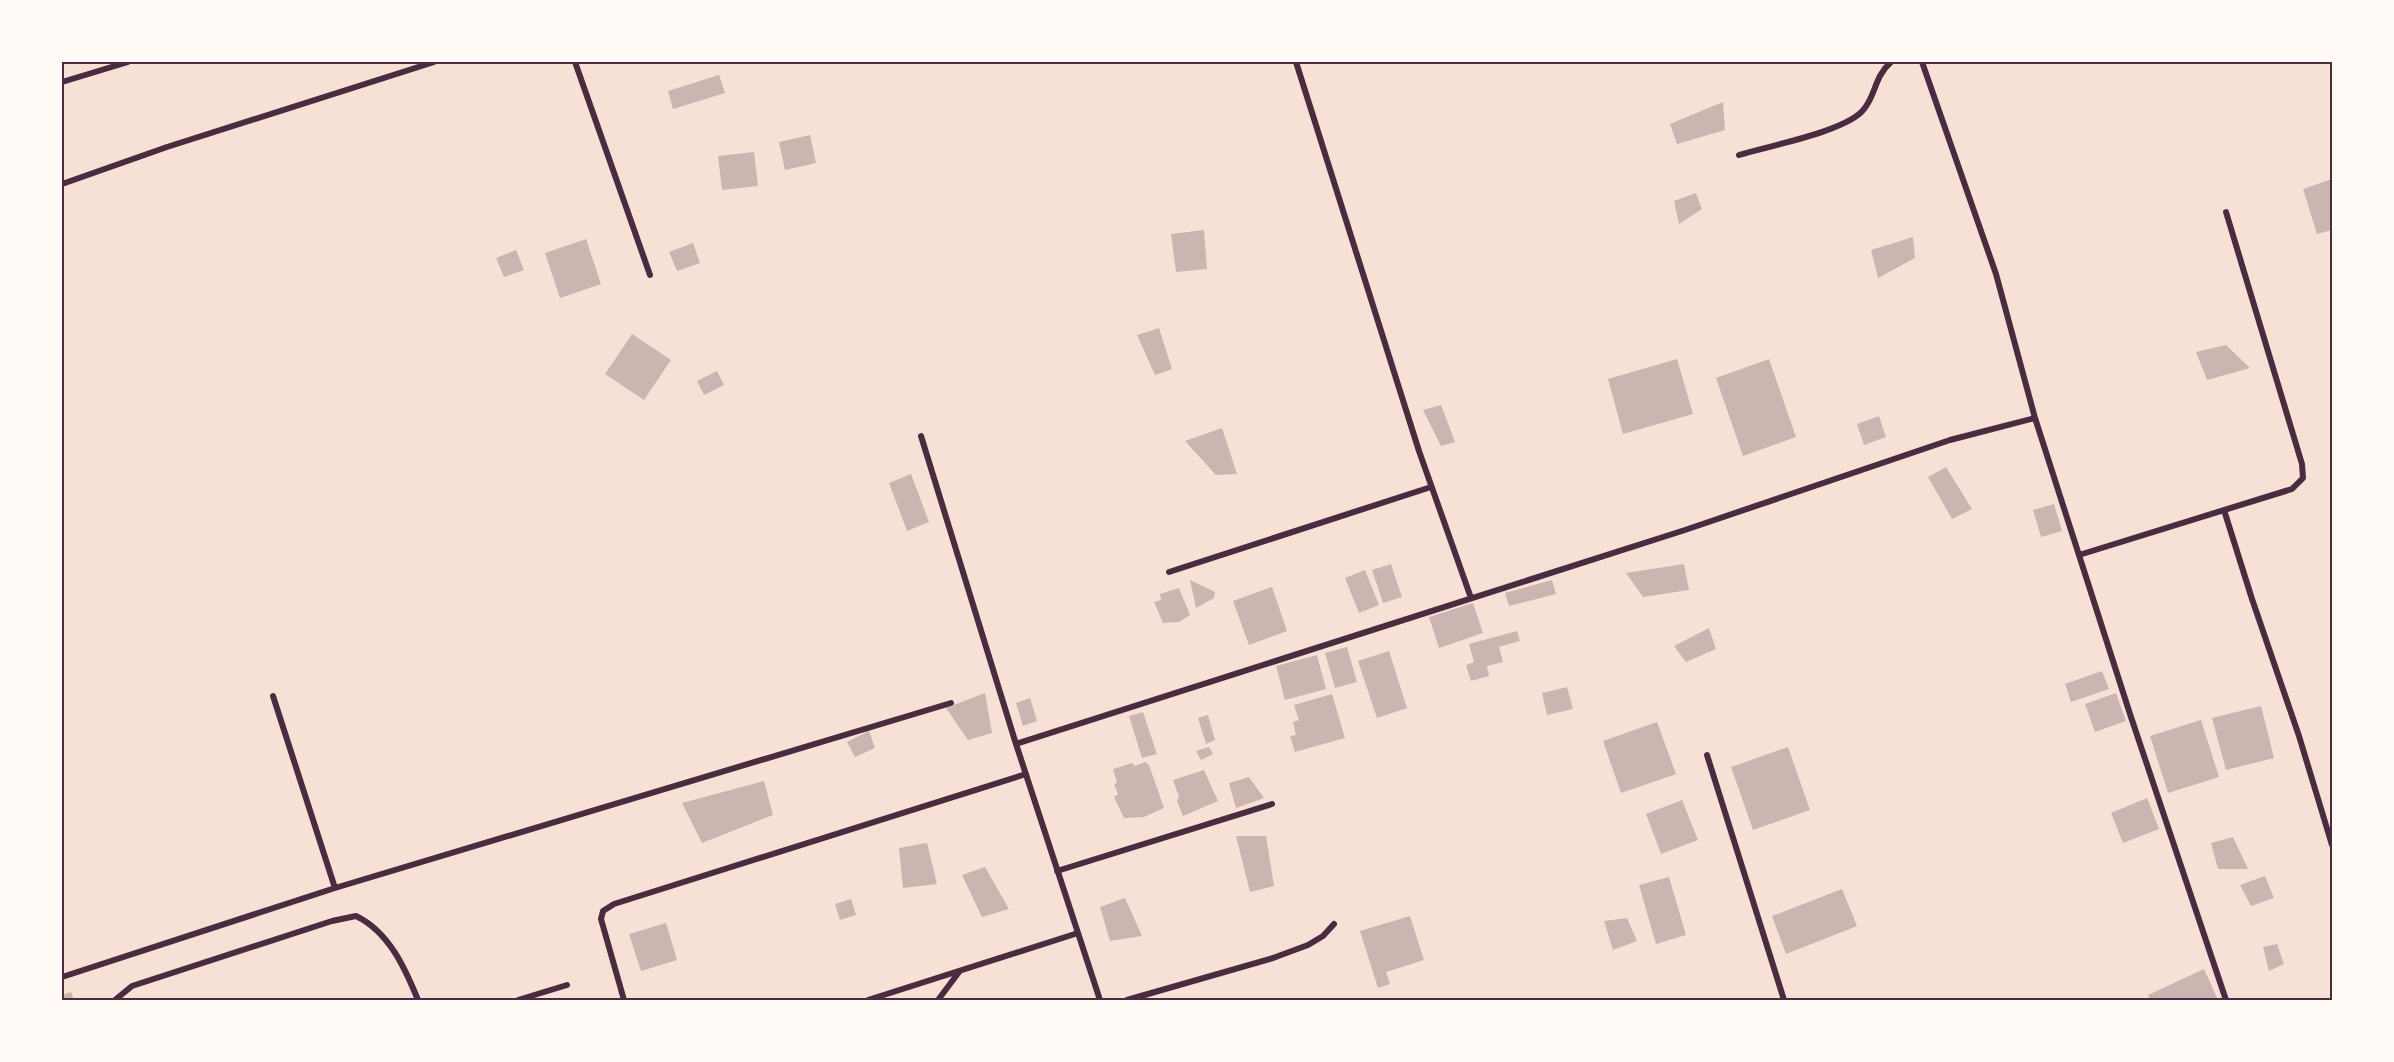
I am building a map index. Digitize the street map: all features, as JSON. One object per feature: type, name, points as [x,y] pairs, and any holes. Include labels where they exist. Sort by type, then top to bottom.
[{"type":"street","points":[[62,82],[128,62]]},
{"type":"street","points":[[62,184],[167,147],[434,62]]},
{"type":"street","points":[[575,62],[650,275]]},
{"type":"street","points":[[1296,62],[1431,487],[1471,598]]},
{"type":"street","points":[[1739,154],[1844,125],[1865,109],[1875,83],[1884,68],[1891,62]]},
{"type":"street","points":[[1922,62],[1996,274],[2035,418],[2226,1000]]},
{"type":"street","points":[[2079,555],[2292,489],[2303,478],[2302,464],[2226,212]]},
{"type":"street","points":[[1016,744],[1685,530],[1950,440],[2035,418]]},
{"type":"street","points":[[921,436],[1016,744],[1100,1000]]},
{"type":"street","points":[[1169,572],[1431,487]]},
{"type":"street","points":[[2224,510],[2299,736],[2332,845]]},
{"type":"street","points":[[273,696],[335,888]]},
{"type":"street","points":[[62,977],[335,888],[951,703]]},
{"type":"street","points":[[1707,755],[1784,1000]]},
{"type":"street","points":[[624,1000],[601,919],[603,911],[614,904],[1026,774]]},
{"type":"street","points":[[1057,871],[1272,804]]},
{"type":"street","points":[[115,1000],[132,986],[332,921],[356,916],[375,927],[387,940],[418,1000]]},
{"type":"street","points":[[1128,1000],[1308,945],[1323,936],[1334,924]]},
{"type":"street","points":[[870,1000],[1078,933]]},
{"type":"street","points":[[938,1000],[960,971]]},
{"type":"street","points":[[518,1000],[567,985]]},
{"type":"building","points":[[719,75],[725,93],[673,109],[668,91]]},
{"type":"building","points":[[1723,102],[1725,130],[1677,144],[1670,124]]},
{"type":"building","points":[[810,135],[816,163],[785,170],[779,142]]},
{"type":"building","points":[[754,152],[758,186],[722,190],[718,156]]},
{"type":"building","points":[[2332,179],[2332,230],[2317,234],[2303,189]]},
{"type":"building","points":[[1696,193],[1702,209],[1679,224],[1674,201]]},
{"type":"building","points":[[1204,230],[1207,269],[1176,272],[1171,234]]},
{"type":"building","points":[[1913,237],[1915,258],[1878,278],[1871,250]]},
{"type":"building","points":[[586,239],[601,284],[560,298],[545,253]]},
{"type":"building","points":[[693,243],[700,263],[677,271],[669,252]]},
{"type":"building","points":[[516,250],[524,270],[504,277],[496,258]]},
{"type":"building","points":[[1159,328],[1172,369],[1155,375],[1137,335]]},
{"type":"building","points":[[632,334],[671,360],[644,400],[605,374]]},
{"type":"building","points":[[2226,345],[2250,368],[2207,380],[2196,352]]},
{"type":"building","points":[[1677,359],[1693,414],[1623,434],[1608,379]]},
{"type":"building","points":[[1769,359],[1796,437],[1743,456],[1716,378]]},
{"type":"building","points":[[717,371],[724,385],[704,395],[697,381]]},
{"type":"building","points":[[1441,405],[1455,442],[1441,446],[1423,410]]},
{"type":"building","points":[[1879,416],[1886,437],[1864,445],[1857,424]]},
{"type":"building","points":[[1222,428],[1237,474],[1216,475],[1185,441]]},
{"type":"building","points":[[1946,467],[1972,509],[1952,519],[1928,477]]},
{"type":"building","points":[[911,474],[929,522],[907,531],[889,483]]},
{"type":"building","points":[[2054,504],[2062,531],[2041,537],[2033,510]]},
{"type":"building","points":[[1391,564],[1402,597],[1383,603],[1372,570]]},
{"type":"building","points":[[1684,564],[1689,590],[1643,597],[1626,573]]},
{"type":"building","points":[[1365,570],[1379,605],[1359,613],[1345,578]]},
{"type":"building","points":[[1190,580],[1215,592],[1214,598],[1196,608]]},
{"type":"building","points":[[1552,580],[1556,594],[1509,606],[1505,593]]},
{"type":"building","points":[[1272,587],[1287,631],[1249,645],[1233,601]]},
{"type":"building","points":[[1179,588],[1190,615],[1179,622],[1163,623],[1154,602],[1161,600],[1160,594]]},
{"type":"building","points":[[1473,603],[1483,633],[1439,648],[1429,617]]},
{"type":"building","points":[[1709,628],[1716,649],[1686,662],[1674,646]]},
{"type":"building","points":[[1517,631],[1520,641],[1499,647],[1503,662],[1487,666],[1489,676],[1471,681],[1466,665],[1474,662],[1469,644]]},
{"type":"building","points":[[1347,647],[1357,682],[1335,688],[1325,653]]},
{"type":"building","points":[[1389,651],[1407,708],[1377,718],[1358,661]]},
{"type":"building","points":[[1317,655],[1326,689],[1285,700],[1276,666]]},
{"type":"building","points":[[2102,671],[2109,689],[2071,702],[2065,684]]},
{"type":"building","points":[[1567,687],[1573,709],[1547,715],[1542,693]]},
{"type":"building","points":[[985,693],[992,733],[968,740],[946,708]]},
{"type":"building","points":[[2116,693],[2126,721],[2095,732],[2085,704]]},
{"type":"building","points":[[1332,694],[1345,738],[1295,752],[1290,736],[1296,735],[1293,722],[1299,720],[1294,705]]},
{"type":"building","points":[[1030,698],[1037,721],[1023,726],[1016,703]]},
{"type":"building","points":[[2261,706],[2274,758],[2226,770],[2212,718]]},
{"type":"building","points":[[1143,712],[1157,754],[1142,758],[1129,716]]},
{"type":"building","points":[[1208,715],[1215,740],[1206,744],[1198,718]]},
{"type":"building","points":[[2201,720],[2219,777],[2168,793],[2150,736]]},
{"type":"building","points":[[1657,722],[1676,774],[1621,793],[1603,741]]},
{"type":"building","points":[[869,731],[875,748],[855,757],[847,742]]},
{"type":"building","points":[[1209,747],[1213,754],[1201,760],[1196,751]]},
{"type":"building","points":[[1788,747],[1810,810],[1753,830],[1731,767]]},
{"type":"building","points":[[1145,762],[1149,765],[1164,808],[1144,817],[1124,818],[1114,797],[1118,794],[1114,784],[1117,783],[1113,769],[1132,763],[1135,766]]},
{"type":"building","points":[[1204,770],[1218,801],[1183,816],[1173,780]]},
{"type":"building","points":[[1249,777],[1264,798],[1236,808],[1229,783]]},
{"type":"building","points":[[764,781],[773,815],[702,843],[682,803]]},
{"type":"building","points":[[2147,798],[2159,829],[2123,843],[2111,813]]},
{"type":"building","points":[[1682,800],[1698,840],[1661,854],[1646,814]]},
{"type":"building","points":[[1236,836],[1266,836],[1274,886],[1250,892]]},
{"type":"building","points":[[2233,837],[2248,869],[2218,869],[2211,843]]},
{"type":"building","points":[[927,843],[937,884],[903,888],[899,848]]},
{"type":"building","points":[[985,867],[1009,909],[982,917],[962,875]]},
{"type":"building","points":[[2265,876],[2274,898],[2251,906],[2240,885]]},
{"type":"building","points":[[1669,877],[1686,935],[1656,944],[1639,885]]},
{"type":"building","points":[[1842,889],[1857,926],[1786,954],[1772,916]]},
{"type":"building","points":[[1125,898],[1142,936],[1110,941],[1100,907]]},
{"type":"building","points":[[851,899],[856,915],[840,920],[835,904]]},
{"type":"building","points":[[1410,916],[1424,960],[1386,972],[1390,984],[1378,988],[1360,931]]},
{"type":"building","points":[[1627,918],[1637,941],[1613,950],[1604,921]]},
{"type":"building","points":[[666,923],[677,960],[641,971],[629,934]]},
{"type":"building","points":[[2277,944],[2284,964],[2269,971],[2263,947]]},
{"type":"building","points":[[2204,969],[2218,1000],[2150,1000],[2148,995]]},
{"type":"building","points":[[71,992],[74,1000],[62,1000],[62,995]]}]
